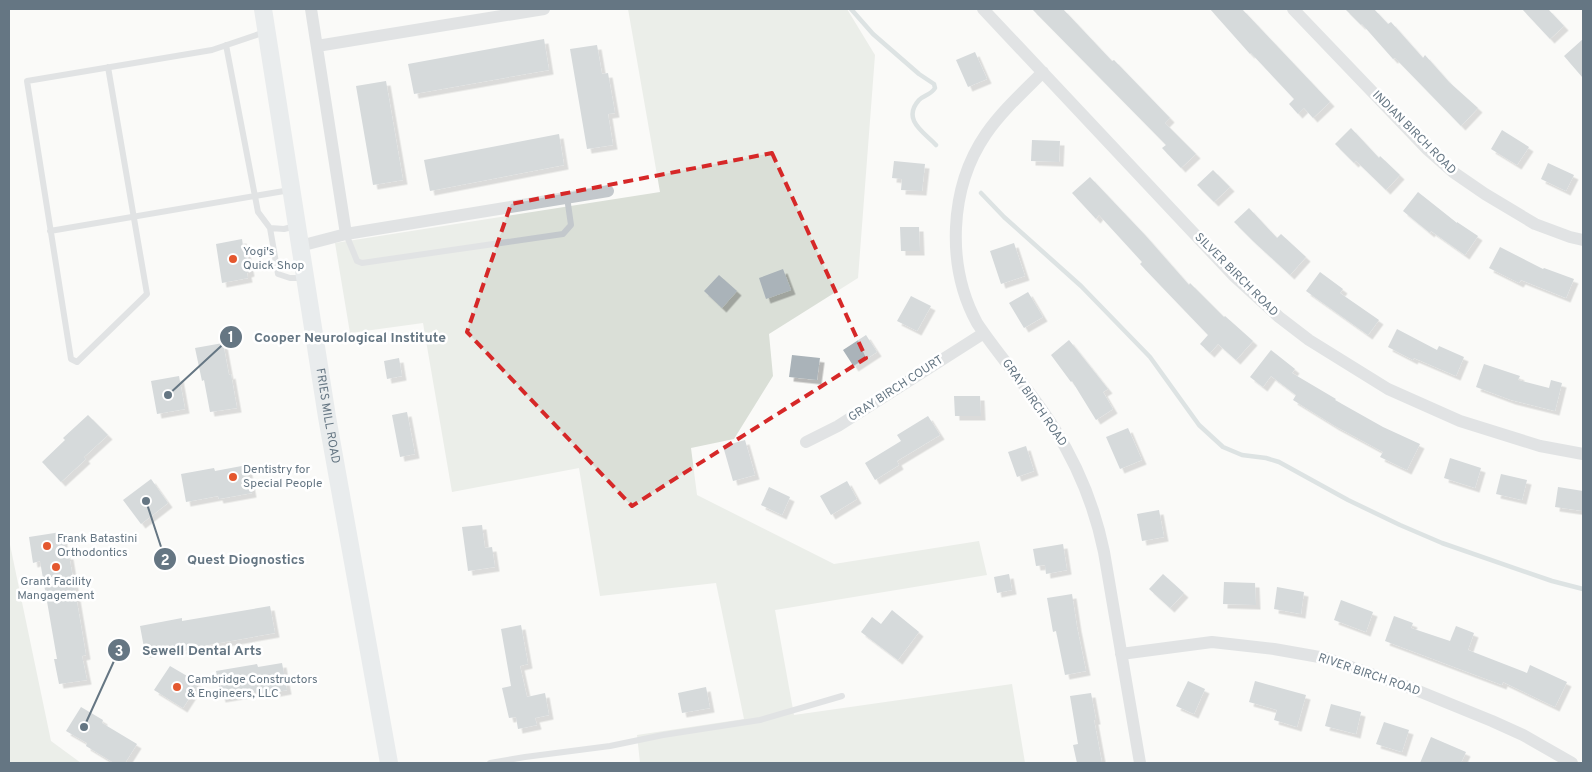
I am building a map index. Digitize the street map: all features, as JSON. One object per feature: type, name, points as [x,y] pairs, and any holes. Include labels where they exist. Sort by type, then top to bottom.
[{"type":"main road","name":"FRIES MILL ROAD","points":[[262,9],[328,427],[389,763]]},
{"type":"street","points":[[311,9],[346,234]]},
{"type":"street","points":[[317,46],[544,9]]},
{"type":"street","name":"SILVER BIRCH ROAD","points":[[983,9],[1233,275],[1279,317],[1309,340],[1388,389],[1460,421],[1540,446],[1583,454]]},
{"type":"street","name":"INDIAN BIRCH ROAD","points":[[1293,9],[1447,168],[1469,184],[1520,215],[1554,231],[1583,240]]},
{"type":"street","name":"GRAY BIRCH ROAD","points":[[1044,72],[1010,104],[985,135],[963,183],[956,227],[957,263],[970,311],[984,333],[1054,427],[1085,488],[1100,535],[1140,763]]},
{"type":"street","points":[[300,246],[346,234],[608,191]]},
{"type":"street","name":"GRAY BIRCH COURT","points":[[806,442],[838,426],[984,333]]},
{"type":"street","name":"RIVER BIRCH ROAD","points":[[1121,654],[1212,642],[1274,649],[1325,658],[1416,690],[1523,734],[1572,763]]},
{"type":"lane","points":[[108,67],[147,294],[77,362],[71,359],[26,81],[108,67],[212,50],[266,31]]},
{"type":"lane","points":[[226,45],[254,196],[258,212],[270,228],[278,274],[290,278],[305,278]]},
{"type":"lane","points":[[50,231],[291,190]]},
{"type":"lane","points":[[346,234],[358,261],[362,263],[563,234],[570,225],[567,198]]},
{"type":"lane","points":[[270,228],[284,229],[297,226]]},
{"type":"lane","points":[[490,763],[610,746],[663,735],[760,720],[842,696]]},
{"type":"highlighted area","points":[[772,153],[866,358],[632,506],[467,332],[511,204]]},
{"type":"shaded area","points":[[628,9],[847,9],[875,55],[858,278],[769,334],[773,376],[734,439],[691,448],[697,495],[834,564],[979,541],[987,575],[775,610],[794,715],[1012,684],[1025,763],[640,763],[637,735],[744,719],[716,583],[600,596],[579,468],[452,492],[423,323],[350,333],[335,243],[660,192]]},
{"type":"shaded area","points":[[9,540],[51,741],[81,763],[9,763]]},
{"type":"building","points":[[1032,9],[1063,9],[1170,118],[1165,123],[1196,154],[1181,168],[1162,148],[1166,145]]},
{"type":"building","points":[[1210,9],[1242,9],[1330,102],[1313,118],[1304,108],[1298,114],[1289,104],[1294,99]]},
{"type":"building","points":[[1345,9],[1374,9],[1388,24],[1391,22],[1423,58],[1425,55],[1449,82],[1478,108],[1461,126],[1395,58],[1393,59],[1362,24]]},
{"type":"building","points":[[1522,9],[1548,9],[1564,26],[1550,39]]},
{"type":"building","points":[[544,39],[549,70],[414,94],[408,64]]},
{"type":"building","points":[[1583,39],[1583,78],[1564,56]]},
{"type":"building","points":[[597,45],[602,74],[608,73],[615,113],[608,114],[613,145],[587,149],[570,49]]},
{"type":"building","points":[[975,52],[987,79],[968,87],[956,60]]},
{"type":"building","points":[[386,81],[403,180],[373,185],[356,86]]},
{"type":"building","points":[[1351,128],[1379,158],[1380,156],[1400,175],[1386,190],[1335,144]]},
{"type":"building","points":[[1502,130],[1529,147],[1517,165],[1491,149]]},
{"type":"building","points":[[559,134],[564,165],[430,191],[424,160]]},
{"type":"building","points":[[1032,140],[1060,141],[1059,162],[1031,161]]},
{"type":"building","points":[[894,161],[925,164],[922,191],[901,190],[902,179],[892,178]]},
{"type":"building","points":[[1548,163],[1574,175],[1566,191],[1541,179]]},
{"type":"building","points":[[1213,170],[1230,187],[1214,202],[1197,185]]},
{"type":"building","points":[[1090,177],[1189,285],[1190,283],[1224,317],[1253,341],[1236,360],[1218,344],[1210,353],[1200,344],[1208,335],[1140,264],[1142,262],[1099,215],[1096,219],[1072,193]]},
{"type":"building","points":[[1418,192],[1457,223],[1478,236],[1465,255],[1431,231],[1430,233],[1403,211]]},
{"type":"building","points":[[1249,208],[1277,238],[1281,234],[1306,257],[1290,275],[1234,222]]},
{"type":"building","points":[[900,227],[919,227],[920,251],[901,251]]},
{"type":"building","name":"Yogi's Quick Shop","points":[[242,239],[243,246],[245,245],[250,272],[247,273],[248,278],[222,283],[216,244]]},
{"type":"building","points":[[1014,243],[1025,276],[1001,284],[990,251]]},
{"type":"building","points":[[1500,247],[1543,269],[1574,279],[1566,298],[1521,280],[1519,283],[1489,268]]},
{"type":"building","points":[[783,269],[791,290],[766,299],[759,278]]},
{"type":"building","points":[[1320,272],[1343,289],[1340,293],[1379,320],[1368,335],[1306,291]]},
{"type":"building","points":[[719,275],[737,291],[722,308],[704,291]]},
{"type":"building","points":[[1028,292],[1043,317],[1024,328],[1009,303]]},
{"type":"building","points":[[911,296],[931,306],[917,331],[897,321]]},
{"type":"building","points":[[1397,329],[1437,350],[1439,346],[1464,357],[1456,376],[1414,358],[1413,360],[1388,347]]},
{"type":"building","points":[[866,335],[877,352],[854,367],[843,350]]},
{"type":"building","points":[[1069,340],[1108,389],[1103,392],[1113,409],[1096,420],[1072,381],[1051,355]]},
{"type":"building","points":[[223,343],[237,408],[210,412],[195,348]]},
{"type":"building","points":[[1271,350],[1295,369],[1292,373],[1383,427],[1420,444],[1407,470],[1380,457],[1383,452],[1335,426],[1293,400],[1296,395],[1271,376],[1263,387],[1250,377]]},
{"type":"building","points":[[792,355],[820,358],[817,380],[789,377]]},
{"type":"building","points":[[399,358],[402,376],[387,379],[384,361]]},
{"type":"building","points":[[1484,364],[1520,376],[1518,380],[1549,388],[1551,380],[1562,383],[1555,411],[1511,400],[1476,387]]},
{"type":"building","points":[[179,376],[185,409],[157,414],[151,381]]},
{"type":"building","points":[[954,396],[980,396],[981,416],[955,416]]},
{"type":"building","points":[[407,412],[415,454],[400,457],[392,415]]},
{"type":"building","points":[[88,415],[108,435],[61,482],[42,462],[65,440],[63,438]]},
{"type":"building","points":[[928,416],[940,435],[897,461],[899,465],[875,480],[865,463],[901,441],[897,435]]},
{"type":"building","points":[[1128,428],[1142,460],[1120,469],[1106,437]]},
{"type":"building","points":[[745,440],[755,475],[733,481],[723,446]]},
{"type":"building","points":[[1026,446],[1034,471],[1017,477],[1008,452]]},
{"type":"building","points":[[1450,458],[1481,468],[1475,488],[1444,478]]},
{"type":"building","points":[[247,465],[252,493],[219,499],[218,496],[186,502],[181,474],[214,468],[215,471]]},
{"type":"building","points":[[1501,474],[1527,480],[1522,500],[1496,494]]},
{"type":"building","points":[[151,479],[168,503],[141,524],[123,500]]},
{"type":"building","points":[[847,481],[857,499],[831,515],[820,496]]},
{"type":"building","points":[[769,487],[790,497],[782,515],[761,505]]},
{"type":"building","points":[[1558,487],[1583,491],[1583,511],[1555,507]]},
{"type":"building","points":[[1159,510],[1164,537],[1142,541],[1137,514]]},
{"type":"building","points":[[482,525],[485,548],[492,547],[495,567],[468,571],[462,527]]},
{"type":"building","points":[[61,532],[66,555],[69,555],[86,655],[82,656],[87,680],[59,684],[54,659],[57,659],[40,561],[33,563],[29,537]]},
{"type":"building","points":[[1063,544],[1067,570],[1046,574],[1045,565],[1036,566],[1033,549]]},
{"type":"building","points":[[1009,574],[1012,590],[997,593],[994,577]]},
{"type":"building","points":[[1163,574],[1184,593],[1170,608],[1149,589]]},
{"type":"building","points":[[1224,582],[1255,583],[1256,605],[1223,604]]},
{"type":"building","points":[[1277,587],[1304,592],[1301,614],[1274,609]]},
{"type":"building","points":[[1072,594],[1086,671],[1065,675],[1056,631],[1053,632],[1047,598]]},
{"type":"building","points":[[1341,600],[1373,612],[1366,632],[1334,620]]},
{"type":"building","points":[[270,606],[275,633],[180,650],[183,646],[145,653],[140,626],[182,618],[182,621]]},
{"type":"building","points":[[892,610],[919,632],[898,660],[861,632],[872,617],[881,624]]},
{"type":"building","points":[[1394,616],[1413,623],[1411,628],[1450,641],[1456,626],[1474,633],[1468,650],[1527,673],[1530,665],[1567,682],[1555,707],[1503,682],[1502,685],[1385,641]]},
{"type":"building","points":[[521,625],[528,664],[520,666],[527,697],[545,693],[549,715],[535,718],[537,725],[518,729],[516,717],[509,718],[502,688],[511,686],[501,629]]},
{"type":"building","points":[[282,663],[287,690],[261,695],[261,691],[221,698],[216,671],[257,664],[258,667]]},
{"type":"building","name":"Cambridge Constructors & Engineers, LLC","points":[[170,666],[199,683],[183,708],[154,690]]},
{"type":"building","points":[[1188,681],[1205,689],[1194,714],[1176,706]]},
{"type":"building","points":[[1255,681],[1306,695],[1297,727],[1274,720],[1277,710],[1249,702]]},
{"type":"building","points":[[706,687],[710,708],[682,713],[678,693]]},
{"type":"building","points":[[1091,693],[1102,763],[1077,763],[1073,745],[1078,744],[1070,696]]},
{"type":"building","points":[[1331,704],[1361,712],[1356,734],[1325,726]]},
{"type":"building","points":[[81,707],[103,720],[102,723],[137,744],[125,763],[114,763],[86,746],[87,743],[66,731]]},
{"type":"building","points":[[1384,722],[1409,730],[1402,752],[1376,744]]},
{"type":"building","points":[[1431,737],[1466,752],[1461,763],[1420,763]]},
{"type":"waterway","points":[[851,9],[873,34],[919,74],[934,84],[935,88],[919,100],[914,107],[913,114],[917,126],[936,145]]},
{"type":"waterway","points":[[981,193],[1004,217],[1081,286],[1150,357],[1199,425],[1223,447],[1242,455],[1266,458],[1279,462],[1348,500],[1442,543],[1552,581],[1583,589]]},
{"type":"place","name":"Yogi's Quick Shop","points":[[233,259]]},
{"type":"place","name":"Cooper Neurological Institute","points":[[168,395]]},
{"type":"place","name":"Dentistry for Special People","points":[[233,477]]},
{"type":"place","name":"Quest Diognostics","points":[[146,501]]},
{"type":"place","name":"Frank Batastini Orthodontics","points":[[47,546]]},
{"type":"place","name":"Grant Facility Mangagement","points":[[56,567]]},
{"type":"place","name":"Cambridge Constructors & Engineers, LLC","points":[[177,687]]},
{"type":"place","name":"Sewell Dental Arts","points":[[84,727]]}]
